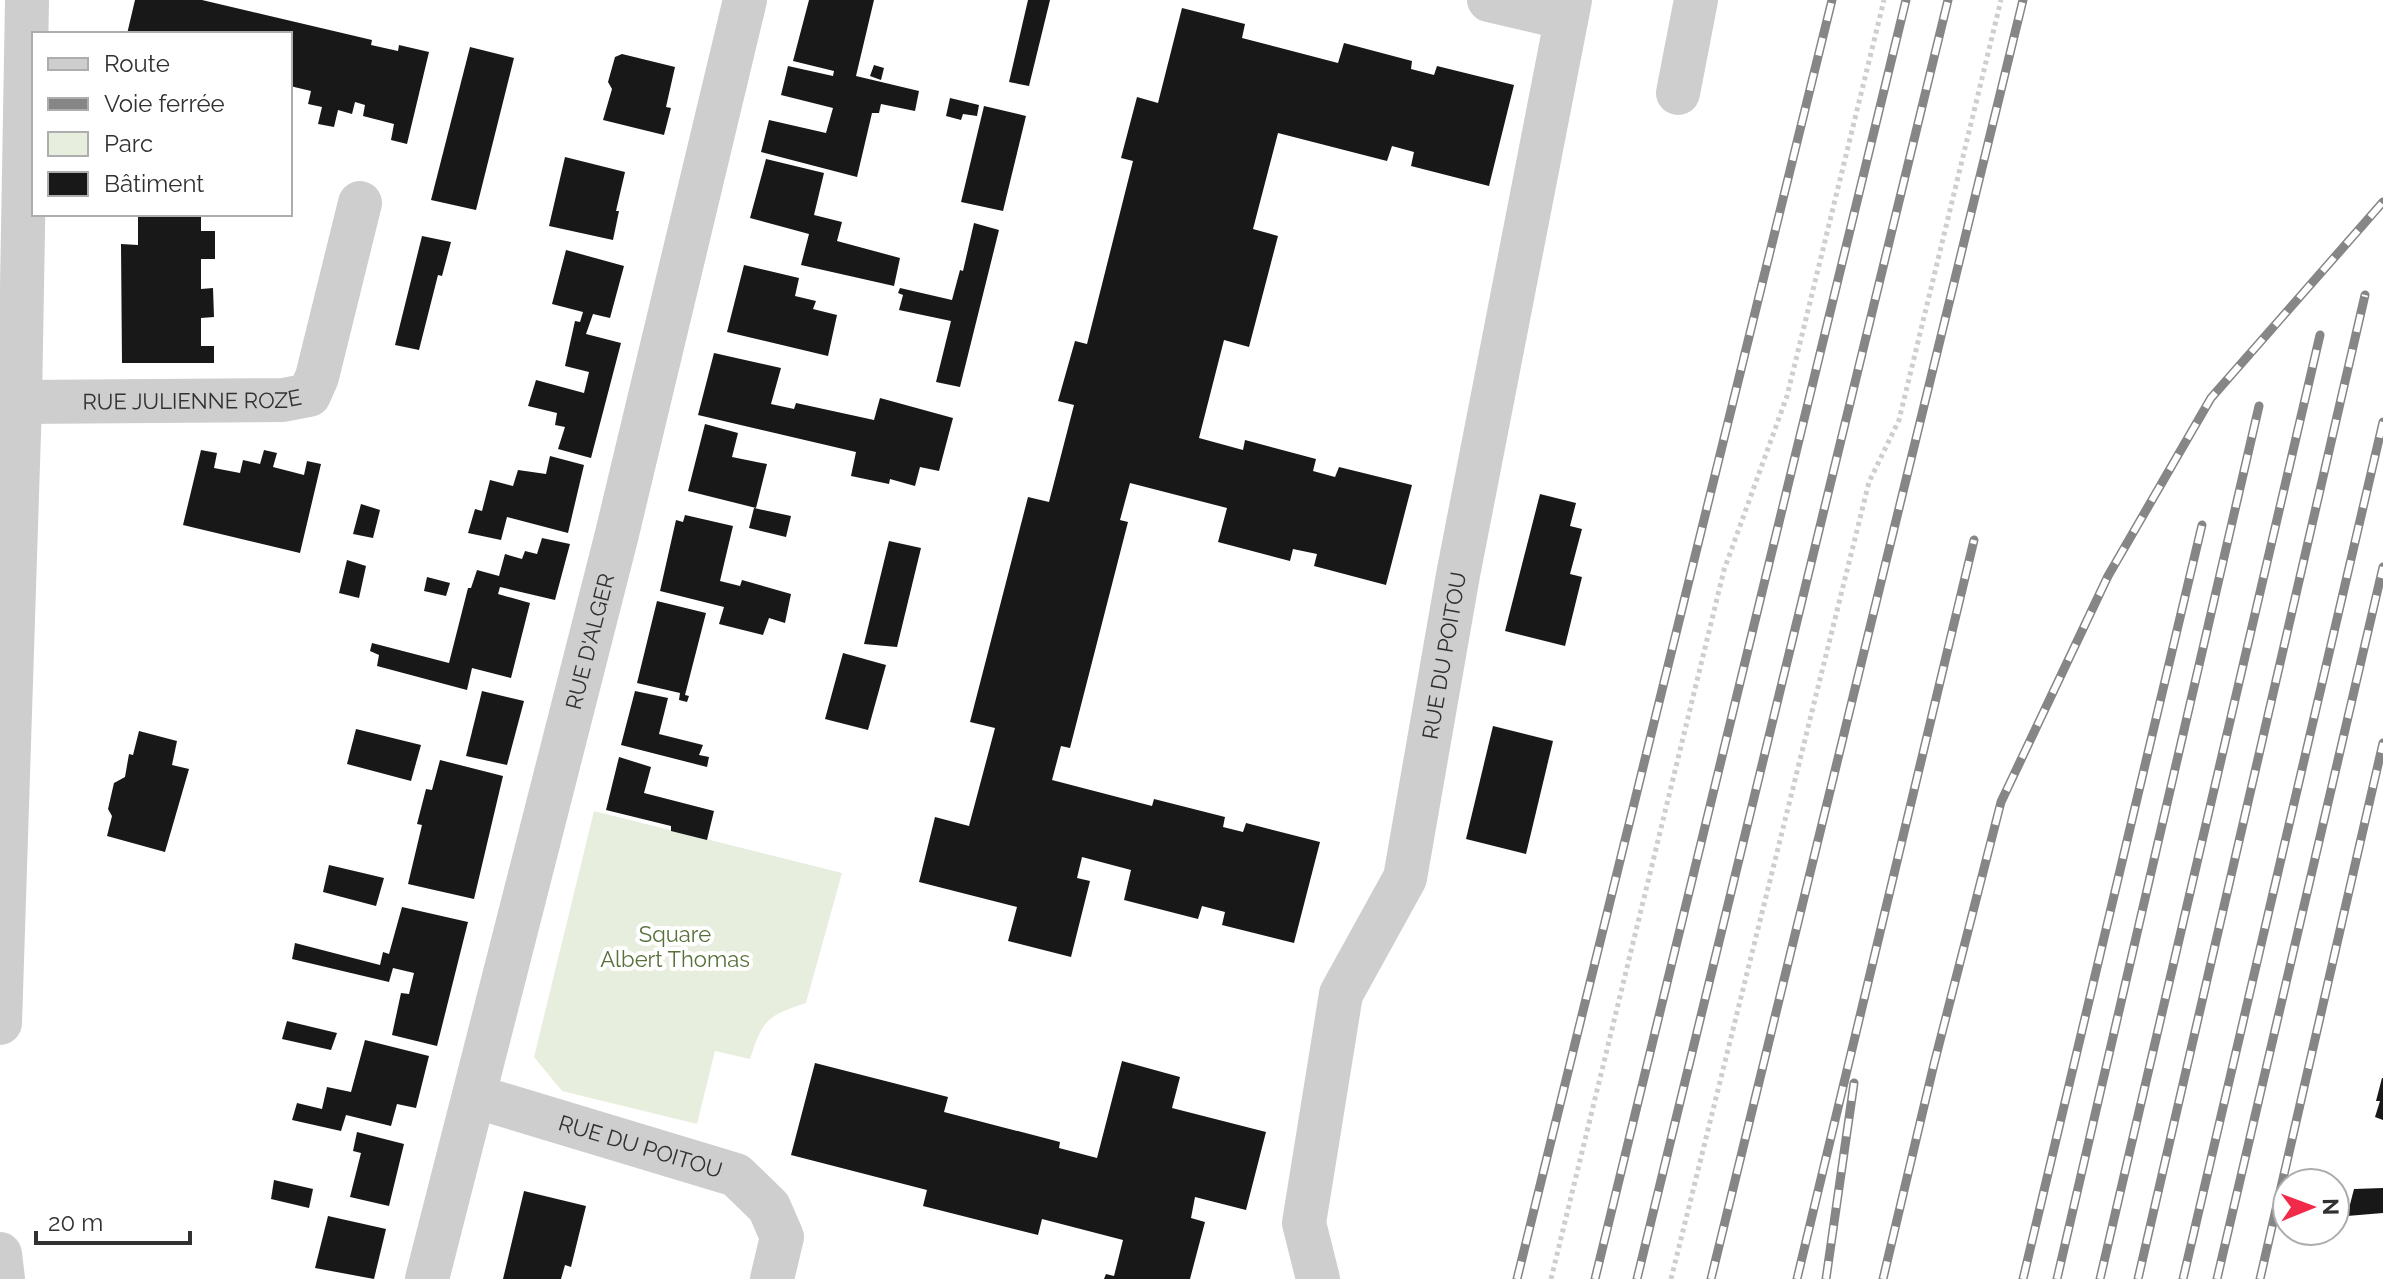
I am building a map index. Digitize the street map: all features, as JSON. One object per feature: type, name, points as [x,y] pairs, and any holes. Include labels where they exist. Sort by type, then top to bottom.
[{"type":"street","points":[[0,1023],[20,402],[27,0]]},
{"type":"street","name":"RUE D'ALGER","points":[[427,1279],[616,538],[745,0]]},
{"type":"street","points":[[1489,0],[1568,9]]},
{"type":"street","points":[[1678,93],[1696,0]]},
{"type":"street","name":"RUE DU POITOU","points":[[1318,1279],[1304,1223],[1341,994],[1405,878],[1458,575],[1568,9]]},
{"type":"street","name":"RUE JULIENNE ROZE","points":[[20,402],[283,400],[309,395],[317,377],[360,203]]},
{"type":"street","name":"RUE DU POITOU","points":[[474,1096],[736,1175],[769,1207],[782,1237],[772,1279]]},
{"type":"street","points":[[0,1254],[3,1279]]},
{"type":"path","points":[[1551,1279],[1724,570],[1787,396],[1884,0]]},
{"type":"path","points":[[1671,1279],[1869,482],[1899,420],[2001,0]]},
{"type":"green space","name":"Square Albert Thomas","points":[[594,811],[842,873],[806,1003],[768,1021],[750,1059],[715,1051],[697,1124],[562,1091],[534,1057]]},
{"type":"building","points":[[135,0],[202,0],[372,40],[371,45],[398,51],[399,45],[429,52],[407,144],[391,140],[394,124],[363,116],[365,105],[355,102],[352,114],[338,110],[334,127],[318,124],[322,107],[308,104],[311,91],[292,86],[292,32],[127,32]]},
{"type":"building","points":[[809,0],[874,0],[856,76],[919,91],[915,111],[881,104],[879,113],[872,113],[857,177],[761,152],[769,120],[826,133],[833,108],[781,95],[788,66],[833,76],[834,71],[793,61]]},
{"type":"building","points":[[1028,0],[1050,0],[1029,86],[1009,82]]},
{"type":"building","points":[[1182,8],[1245,24],[1242,38],[1338,63],[1344,43],[1412,61],[1411,69],[1434,75],[1437,66],[1514,85],[1489,186],[1411,166],[1414,152],[1392,146],[1387,161],[1278,133],[1253,229],[1278,236],[1249,347],[1224,340],[1199,438],[1243,450],[1245,440],[1316,459],[1313,471],[1335,477],[1339,467],[1412,485],[1386,585],[1314,566],[1317,554],[1293,549],[1290,561],[1218,542],[1227,508],[1130,483],[1120,520],[1128,522],[1070,748],[1061,746],[1052,780],[1152,806],[1154,799],[1225,817],[1223,827],[1243,832],[1246,823],[1320,842],[1294,943],[1222,925],[1225,912],[1202,906],[1198,919],[1124,900],[1131,870],[1082,857],[1077,878],[1090,881],[1071,957],[1008,941],[1017,907],[919,882],[935,817],[969,826],[995,728],[970,722],[1028,497],[1049,502],[1074,405],[1058,401],[1075,341],[1087,344],[1133,161],[1121,158],[1137,97],[1158,103]]},
{"type":"building","points":[[470,47],[514,58],[476,210],[431,200]]},
{"type":"building","points":[[622,54],[675,67],[666,107],[671,108],[664,135],[603,120],[612,89],[608,82],[615,57]]},
{"type":"building","points":[[874,65],[884,68],[881,80],[870,76]]},
{"type":"building","points":[[950,98],[979,105],[977,116],[963,114],[961,120],[946,116]]},
{"type":"building","points":[[984,106],[1026,116],[1003,211],[961,202]]},
{"type":"building","points":[[565,157],[625,172],[613,240],[549,226]]},
{"type":"building","points":[[766,159],[824,173],[814,215],[842,222],[837,241],[900,258],[894,286],[801,265],[809,234],[750,218]]},
{"type":"building","points":[[138,216],[201,216],[201,231],[215,231],[215,259],[201,259],[201,289],[213,288],[214,317],[201,318],[201,346],[214,346],[214,363],[122,363],[121,244],[138,245]]},
{"type":"building","points":[[974,223],[999,230],[960,387],[936,382],[951,321],[899,310],[903,295],[898,293],[900,288],[952,300],[960,270],[963,271]]},
{"type":"building","points":[[422,236],[451,242],[442,276],[438,275],[419,350],[395,345]]},
{"type":"building","points":[[566,250],[624,266],[610,318],[593,314],[586,334],[621,343],[591,458],[558,449],[565,427],[555,425],[557,413],[528,406],[536,380],[584,393],[589,372],[565,366],[575,321],[580,322],[583,312],[552,304]]},
{"type":"building","points":[[744,265],[799,278],[795,296],[816,301],[813,309],[837,315],[828,356],[727,332]]},
{"type":"building","points":[[714,353],[781,368],[771,404],[794,409],[796,403],[874,420],[880,398],[953,418],[939,471],[920,467],[915,486],[890,479],[889,484],[851,476],[856,452],[698,415]]},
{"type":"building","points":[[705,424],[738,433],[732,457],[767,464],[756,508],[688,491]]},
{"type":"building","points":[[201,450],[217,453],[214,468],[240,473],[243,460],[260,464],[264,450],[277,453],[273,467],[304,475],[307,461],[321,464],[300,553],[183,525]]},
{"type":"building","points":[[550,456],[584,465],[568,533],[507,517],[501,540],[468,533],[475,509],[482,511],[490,480],[513,486],[518,470],[546,474]]},
{"type":"building","points":[[1540,494],[1576,503],[1570,526],[1582,529],[1570,574],[1582,577],[1565,646],[1505,631]]},
{"type":"building","points":[[361,504],[380,510],[373,538],[353,534]]},
{"type":"building","points":[[754,508],[791,516],[786,537],[749,528]]},
{"type":"building","points":[[685,515],[733,526],[720,581],[740,586],[742,580],[791,594],[785,623],[769,618],[763,635],[719,624],[724,607],[660,591],[676,520],[683,522]]},
{"type":"building","points":[[542,538],[570,544],[555,600],[500,587],[498,594],[530,603],[511,678],[472,668],[467,690],[377,666],[379,655],[370,651],[372,643],[449,663],[468,588],[471,588],[477,570],[499,576],[505,554],[522,559],[525,551],[537,554]]},
{"type":"building","points":[[889,541],[921,548],[897,647],[864,644]]},
{"type":"building","points":[[347,560],[366,566],[359,598],[339,593]]},
{"type":"building","points":[[427,577],[450,583],[446,596],[424,591]]},
{"type":"building","points":[[657,601],[706,613],[685,695],[689,696],[687,702],[679,700],[680,693],[637,683]]},
{"type":"building","points":[[843,653],[886,665],[868,730],[825,719]]},
{"type":"building","points":[[482,691],[524,701],[507,765],[466,756]]},
{"type":"building","points":[[635,691],[668,698],[659,734],[703,745],[699,755],[709,757],[707,767],[621,745]]},
{"type":"building","points":[[1493,726],[1553,741],[1526,854],[1466,839]]},
{"type":"building","points":[[356,729],[421,745],[411,781],[347,764]]},
{"type":"building","points":[[139,731],[177,741],[172,765],[189,769],[165,852],[107,836],[112,816],[108,809],[114,783],[125,777],[129,754],[133,755]]},
{"type":"building","points":[[619,757],[651,767],[644,793],[714,811],[707,840],[671,831],[671,826],[606,810]]},
{"type":"building","points":[[440,760],[503,776],[474,899],[408,884],[422,825],[417,824],[426,789],[432,790]]},
{"type":"building","points":[[329,865],[384,878],[376,906],[323,892]]},
{"type":"building","points":[[402,907],[468,922],[437,1046],[392,1035],[401,993],[409,994],[414,973],[393,968],[389,982],[292,959],[295,943],[380,965],[383,952],[389,954]]},
{"type":"building","points":[[287,1021],[337,1033],[331,1050],[282,1039]]},
{"type":"building","points":[[365,1040],[429,1056],[416,1108],[397,1104],[391,1126],[346,1115],[341,1131],[292,1120],[297,1103],[322,1109],[327,1087],[351,1092]]},
{"type":"building","points":[[1122,1061],[1180,1077],[1172,1108],[1266,1132],[1246,1210],[1195,1197],[1191,1218],[1205,1222],[1190,1279],[1104,1279],[1106,1274],[1114,1276],[1123,1240],[1042,1219],[1038,1235],[923,1206],[927,1190],[791,1155],[815,1063],[948,1097],[944,1112],[1060,1142],[1059,1148],[1097,1158]]},
{"type":"building","points":[[2383,1078],[2383,1120],[2375,1117]]},
{"type":"building","points":[[357,1132],[404,1144],[389,1206],[350,1197],[361,1153],[353,1151]]},
{"type":"building","points":[[274,1180],[313,1189],[309,1208],[271,1199]]},
{"type":"building","points":[[2383,1188],[2383,1213],[2351,1216],[2354,1189]]},
{"type":"building","points":[[524,1191],[586,1206],[571,1267],[565,1265],[561,1279],[503,1279]]},
{"type":"building","points":[[328,1216],[386,1229],[374,1279],[315,1268]]},
{"type":"railway","points":[[1517,1279],[1832,0]]},
{"type":"railway","points":[[1595,1279],[1906,0]]},
{"type":"railway","points":[[1637,1279],[1948,0]]},
{"type":"railway","points":[[1711,1279],[2023,0]]},
{"type":"railway","points":[[1883,1279],[2001,802],[2108,576],[2211,398],[2383,202]]},
{"type":"railway","points":[[2138,1279],[2365,295]]},
{"type":"railway","points":[[2100,1279],[2320,335]]},
{"type":"railway","points":[[2057,1279],[2259,406]]},
{"type":"railway","points":[[2183,1279],[2383,422]]},
{"type":"railway","points":[[2023,1279],[2202,525]]},
{"type":"railway","points":[[1797,1279],[1974,540]]},
{"type":"railway","points":[[2217,1279],[2383,567]]},
{"type":"railway","points":[[2260,1279],[2383,743]]},
{"type":"railway","points":[[1826,1279],[1854,1083]]}]
